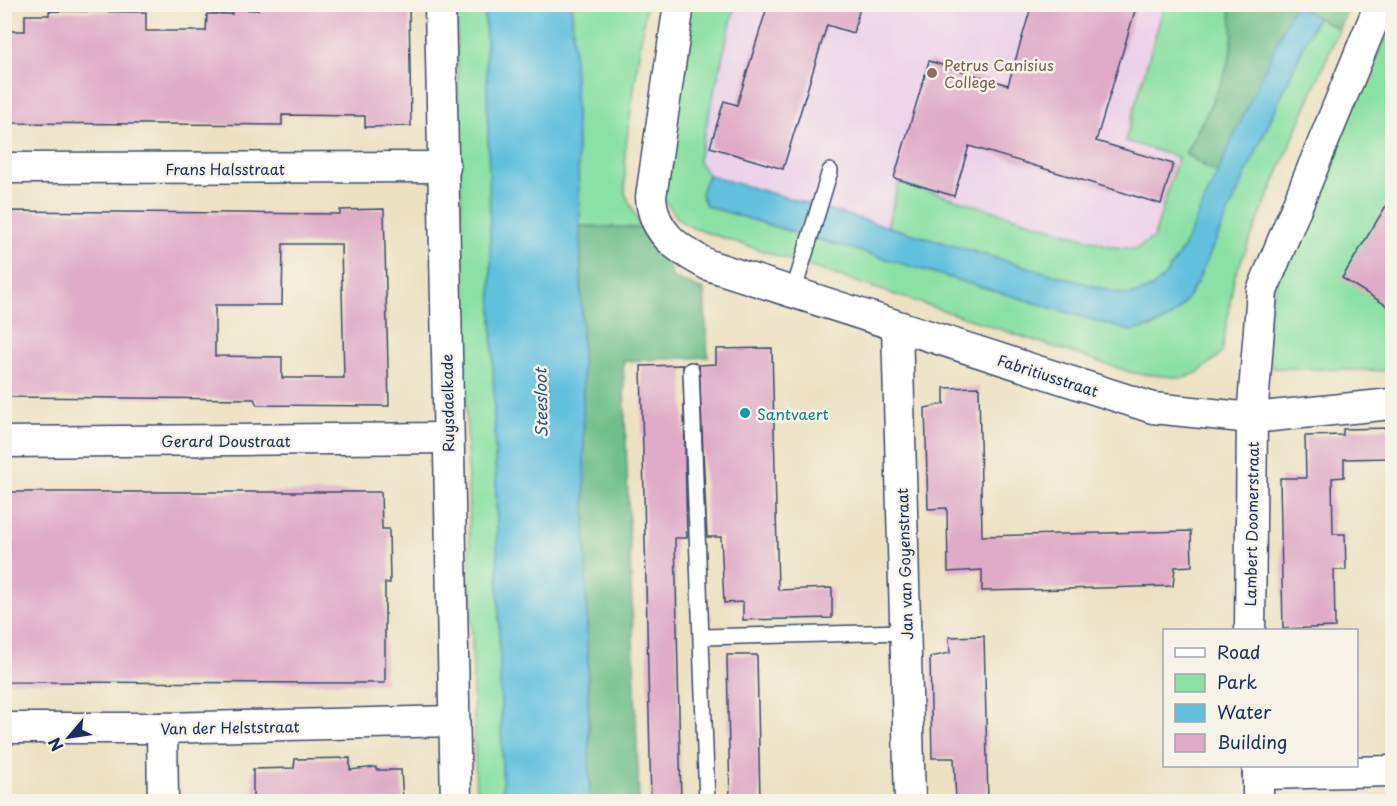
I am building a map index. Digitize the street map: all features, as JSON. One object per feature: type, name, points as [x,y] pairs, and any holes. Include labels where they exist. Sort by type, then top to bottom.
[{"type":"street","name":"Ruysdaelkade","points":[[440,4],[456,801]]},
{"type":"street","name":"Fabritiusstraat","points":[[679,4],[651,197],[652,209],[659,228],[680,250],[708,266],[1153,408],[1252,418],[1392,404]]},
{"type":"street","points":[[1252,418],[1262,291],[1380,4]]},
{"type":"street","points":[[1387,4],[1392,6]]},
{"type":"street","name":"Frans Halsstraat","points":[[4,168],[445,167]]},
{"type":"street","name":"Jan van Goyenstraat","points":[[897,327],[910,801]]},
{"type":"street","name":"Lambert Doomerstraat","points":[[1250,629],[1252,418]]},
{"type":"street","name":"Gerard Doustraat","points":[[4,442],[448,438]]},
{"type":"street","name":"Van der Helststraat","points":[[4,728],[162,728],[454,721]]},
{"type":"street","points":[[162,728],[163,801]]},
{"type":"street","points":[[1258,780],[1392,771]]},
{"type":"lane","points":[[793,293],[830,171]]},
{"type":"lane","points":[[691,370],[707,801]]},
{"type":"lane","points":[[702,637],[906,632]]},
{"type":"shaded area","name":"Petrus Canisius College","points":[[735,5],[1164,5],[1125,141],[1179,156],[1154,237],[1136,249],[1113,247],[899,183],[887,227],[708,175],[698,160]]},
{"type":"green space","points":[[456,5],[485,5],[503,801],[476,801]]},
{"type":"green space","points":[[572,5],[646,5],[625,152],[625,193],[641,228],[580,226]]},
{"type":"green space","points":[[687,5],[735,5],[698,160],[708,175],[701,193],[706,206],[808,237],[1151,328],[1167,320],[1178,310],[1197,282],[1317,17],[1339,29],[1234,278],[1222,353],[1199,372],[1184,378],[1133,373],[693,228],[679,220],[662,197]]},
{"type":"green space","points":[[1164,5],[1228,5],[1232,24],[1232,43],[1222,82],[1185,154],[1218,174],[1189,238],[1170,271],[1159,283],[1149,291],[1125,295],[887,227],[899,182],[1113,247],[1136,249],[1154,237],[1178,157],[1125,141]]},
{"type":"green space","points":[[1228,5],[1350,5],[1339,29],[1294,6],[1218,174],[1185,154],[1222,82],[1228,63],[1232,44],[1232,24]]},
{"type":"green space","points":[[1392,30],[1392,371],[1273,368],[1264,348],[1275,282],[1383,43]]},
{"type":"green space","points":[[580,226],[641,228],[663,251],[673,278],[704,290],[708,357],[623,361],[639,801],[590,801]]},
{"type":"water","name":"Steesloot","points":[[485,5],[572,5],[580,226],[590,801],[503,801]]},
{"type":"water","points":[[1294,5],[1317,17],[1197,282],[1178,311],[1154,326],[1130,331],[706,206],[701,193],[708,175],[1125,295],[1137,293],[1154,286],[1166,274],[1183,248]]},
{"type":"building","points":[[258,4],[409,4],[411,126],[365,127],[365,116],[282,115],[282,125],[4,123],[4,31],[25,31],[25,15],[49,15],[49,11],[146,12],[146,31],[206,31],[207,14],[232,14],[232,9],[258,10]]},
{"type":"building","points":[[768,4],[861,4],[853,33],[827,25],[783,169],[710,147],[724,101],[737,105]]},
{"type":"building","points":[[1032,4],[1137,4],[1096,141],[1173,164],[1161,204],[969,146],[954,196],[894,178],[929,61],[1008,85]]},
{"type":"building","points":[[1392,196],[1392,309],[1342,278]]},
{"type":"building","points":[[384,209],[389,406],[257,405],[254,399],[4,397],[8,303],[4,303],[4,211],[340,214],[340,210]],"holes":[[[283,244],[341,244],[344,378],[282,378],[282,357],[215,356],[215,305],[282,305]]]},
{"type":"building","points":[[772,348],[778,590],[832,588],[832,618],[743,620],[743,602],[724,603],[721,537],[707,537],[699,365],[716,364],[716,349]]},
{"type":"building","points":[[683,365],[687,538],[675,538],[681,801],[651,801],[641,366]]},
{"type":"building","points":[[979,387],[982,536],[1191,531],[1192,566],[1175,567],[1173,586],[1028,590],[982,591],[982,570],[948,572],[947,508],[928,509],[925,408],[944,404],[944,388]]},
{"type":"building","points":[[1392,428],[1392,458],[1344,459],[1344,477],[1332,478],[1333,534],[1345,534],[1346,570],[1334,570],[1335,627],[1283,629],[1280,478],[1306,478],[1305,436],[1343,435],[1343,429]]},
{"type":"building","points":[[4,492],[381,492],[382,529],[389,529],[390,583],[385,583],[385,683],[4,682],[10,541],[4,541]]},
{"type":"building","points":[[984,636],[988,801],[956,801],[954,758],[932,758],[930,657],[950,653],[949,637]]},
{"type":"building","points":[[727,655],[757,655],[760,801],[730,801]]},
{"type":"building","points":[[350,758],[350,770],[376,767],[376,770],[401,770],[403,801],[253,801],[253,769],[294,768],[295,759]]},
{"type":"place","name":"Petrus Canisius College","points":[[932,73]]},
{"type":"place","name":"Santvaert","points":[[745,413]]}]
